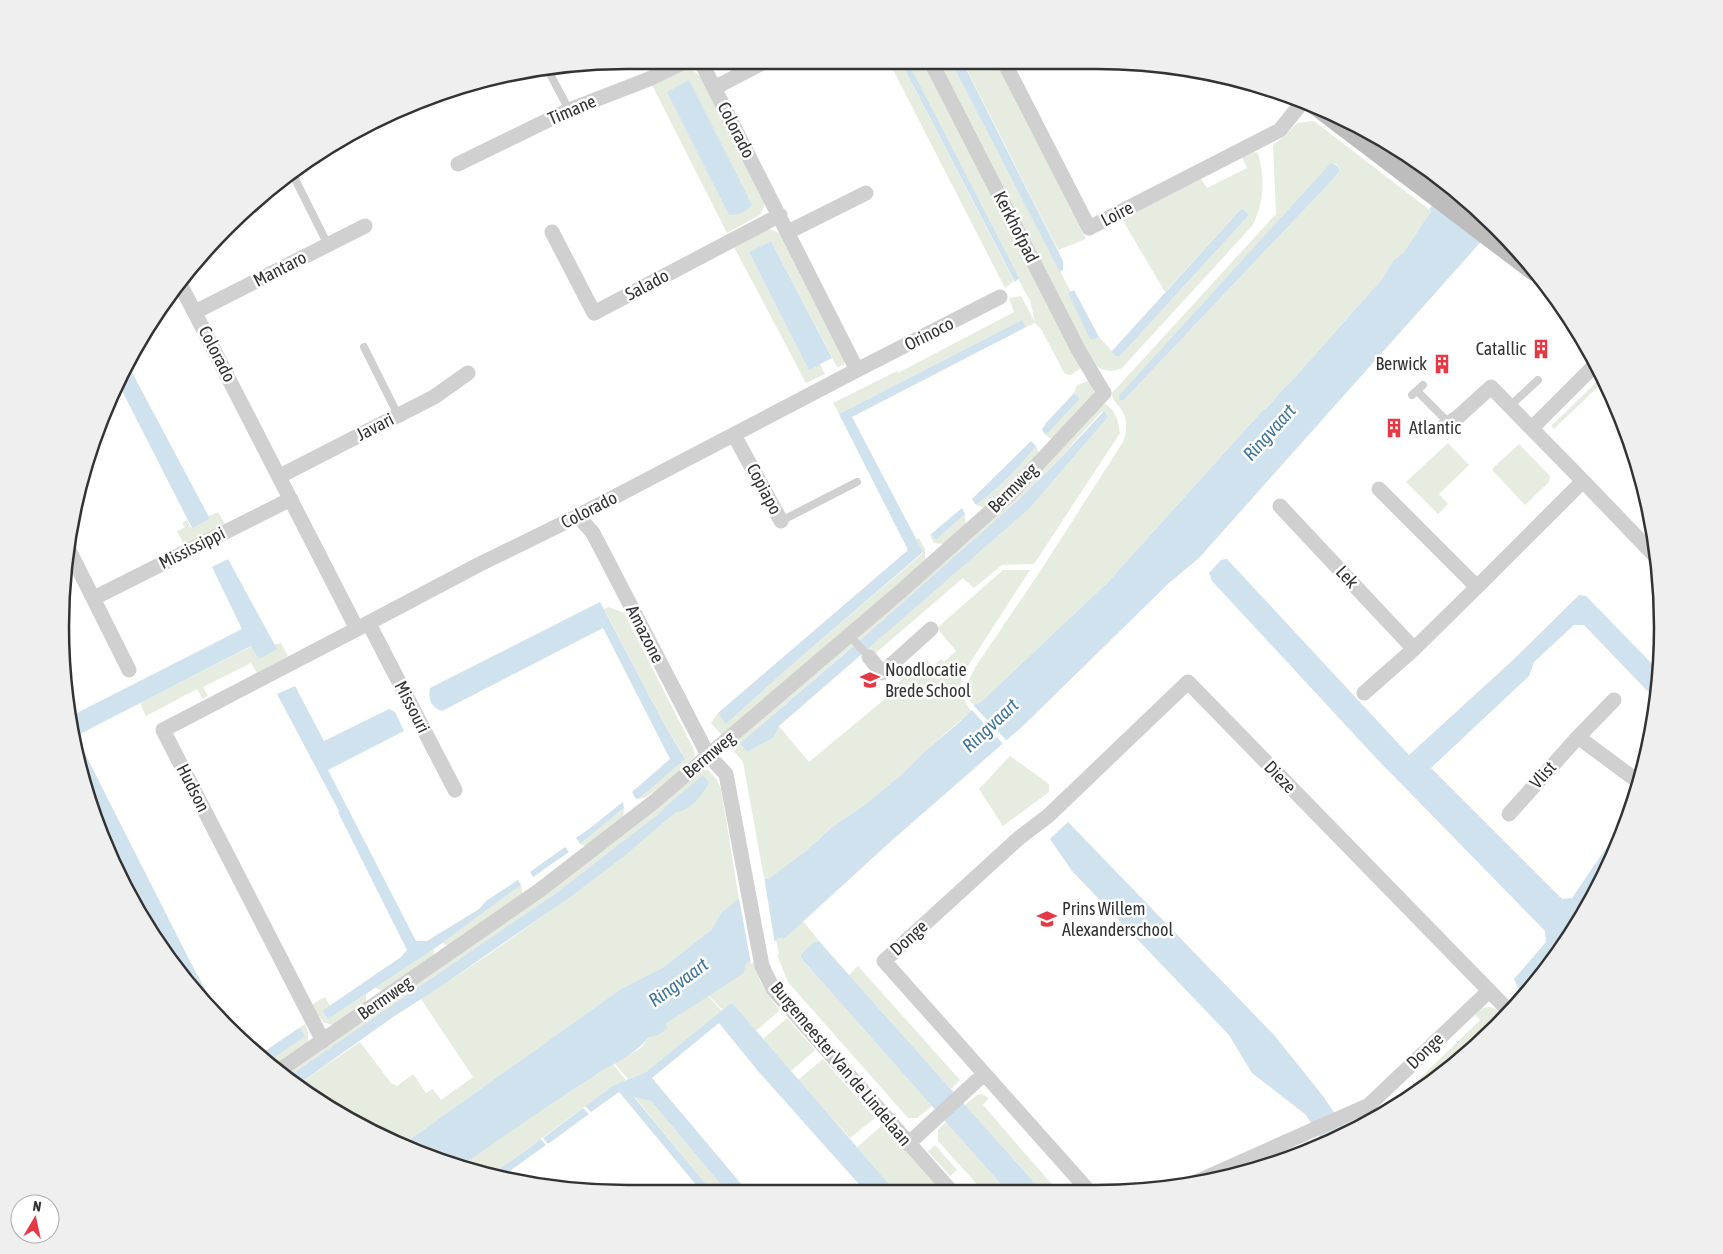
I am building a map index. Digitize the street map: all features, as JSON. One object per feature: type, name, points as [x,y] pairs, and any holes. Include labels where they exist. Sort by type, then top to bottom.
[{"type":"street","name":"Timane","points":[[458,164],[569,110],[649,80],[670,69]]},
{"type":"street","name":"Colorado","points":[[183,289],[291,499],[363,626],[857,370],[704,69]]},
{"type":"street","points":[[714,88],[751,69]]},
{"type":"street","name":"Kerkhofpad","points":[[935,69],[1079,351],[1104,393]]},
{"type":"street","name":"Loire","points":[[1008,69],[1089,228],[1280,130],[1299,107]]},
{"type":"street","points":[[1348,129],[1507,250]]},
{"type":"street","points":[[788,232],[866,193]]},
{"type":"street","name":"Salado","points":[[552,232],[594,313],[780,215]]},
{"type":"street","name":"Mantaro","points":[[195,312],[365,226]]},
{"type":"street","name":"Orinoco","points":[[857,370],[1000,297]]},
{"type":"street","points":[[1532,428],[1591,369]]},
{"type":"street","name":"Javari","points":[[280,476],[434,397],[468,373]]},
{"type":"street","points":[[1444,427],[1491,387],[1648,549]]},
{"type":"street","name":"Bermweg","points":[[284,1067],[566,872],[641,813],[900,592],[1010,494],[1104,393]]},
{"type":"street","name":"Copiapo","points":[[734,435],[781,521]]},
{"type":"street","points":[[1364,693],[1414,649],[1583,481]]},
{"type":"street","points":[[1379,489],[1478,586]]},
{"type":"street","name":"Mississippi","points":[[94,598],[291,499]]},
{"type":"street","name":"Lek","points":[[1280,506],[1414,649]]},
{"type":"street","name":"Amazone","points":[[578,516],[593,533],[708,755]]},
{"type":"street","points":[[73,559],[129,670]]},
{"type":"street","name":"Missouri","points":[[363,626],[455,790]]},
{"type":"street","name":"Hudson","points":[[323,1041],[163,730],[363,626]]},
{"type":"street","points":[[868,657],[882,673],[931,629]]},
{"type":"street","name":"Dieze","points":[[1048,816],[1188,682],[1505,1007]]},
{"type":"street","name":"Vlist","points":[[1509,814],[1614,700]]},
{"type":"street","points":[[1578,737],[1633,778]]},
{"type":"street","name":"Burgemeester Van de Lindelaan","points":[[708,755],[726,774],[762,966],[773,989],[908,1144],[946,1185]]},
{"type":"street","name":"Donge","points":[[1048,816],[1020,838],[884,961],[1084,1185]]},
{"type":"street","name":"Donge","points":[[1221,1171],[1309,1130],[1369,1105],[1489,991]]},
{"type":"street","points":[[908,1144],[984,1074]]},
{"type":"lane","points":[[550,75],[569,110]]},
{"type":"lane","points":[[295,179],[328,245]]},
{"type":"lane","points":[[364,347],[398,415]]},
{"type":"lane","points":[[1510,406],[1538,380]]},
{"type":"lane","points":[[1423,385],[1414,393],[1444,427]]},
{"type":"lane","name":"Copiapo","points":[[781,521],[857,482]]},
{"type":"lane","points":[[849,635],[868,657]]},
{"type":"shaded area","points":[[691,69],[701,77],[765,204],[760,215],[727,233],[652,85],[683,70]]},
{"type":"shaded area","points":[[893,69],[905,69],[1014,281],[1005,288]]},
{"type":"shaded area","points":[[912,69],[929,69],[1081,368],[1071,375],[1065,374],[1041,329],[1035,323],[1026,327],[1022,320],[839,414],[833,403],[897,371],[898,373],[1014,312],[1009,298],[1021,296],[1035,322],[1030,300]]},
{"type":"shaded area","points":[[942,69],[955,69],[1071,292],[1068,293],[1093,340],[1099,337],[1116,356],[1120,356],[1249,215],[1242,208],[1165,292],[1122,219],[1201,179],[1207,188],[1247,168],[1242,157],[1253,152],[1258,153],[1262,172],[1262,190],[1257,216],[1253,225],[1122,368],[1106,370],[1098,367],[1092,361]]},
{"type":"shaded area","points":[[967,69],[1000,69],[1086,239],[1058,250]]},
{"type":"shaded area","points":[[1314,121],[1431,211],[1404,252],[1393,261],[1383,278],[1108,582],[981,702],[974,705],[965,696],[965,692],[976,666],[1043,567],[1123,442],[1126,422],[1121,409],[1112,397],[1112,393],[1276,214],[1273,145],[1297,123]],"holes":[[[1331,164],[1336,164],[1340,170],[1335,177],[1123,401],[1120,394]]]},
{"type":"shaded area","points":[[769,229],[782,234],[845,359],[844,365],[837,367],[771,241],[749,252],[809,369],[820,364],[825,374],[806,383],[733,245]]},
{"type":"shaded area","points":[[1088,381],[1091,383],[1094,392],[1093,397],[1053,439],[1049,438],[1046,435],[1080,399],[1074,393],[1077,385]]},
{"type":"shaded area","points":[[1598,381],[1599,385],[1554,429],[1551,426]]},
{"type":"shaded area","points":[[1104,403],[1116,416],[1120,433],[1034,564],[1002,565],[974,588],[963,578],[871,657],[866,650],[1030,508],[1108,417],[1104,411],[1101,412],[1052,467],[1018,500],[858,642],[854,638]]},
{"type":"shaded area","points":[[1448,443],[1469,465],[1439,494],[1448,504],[1438,514],[1406,482]]},
{"type":"shaded area","points":[[1519,444],[1550,476],[1549,482],[1525,505],[1493,471],[1493,468]]},
{"type":"shaded area","points":[[1036,446],[1040,455],[986,508],[976,505],[1008,478]]},
{"type":"shaded area","points":[[218,512],[225,524],[184,545],[177,531],[185,527],[182,523],[187,520],[191,528],[210,519],[208,516]]},
{"type":"shaded area","points":[[965,514],[966,525],[943,544],[934,543],[931,534],[936,540]]},
{"type":"shaded area","points":[[919,538],[925,549],[925,564],[723,735],[721,734],[711,723],[718,713],[727,723],[923,553],[916,539]]},
{"type":"shaded area","points":[[1003,570],[1030,570],[964,672],[961,693],[971,711],[925,751],[900,776],[768,879],[764,878],[743,762],[734,751],[740,743],[747,752],[773,737],[779,726],[809,762],[885,699],[889,691],[925,659],[933,666],[941,659],[944,662],[956,651],[937,628]]},
{"type":"shaded area","points":[[609,607],[624,613],[694,750],[695,756],[670,779],[645,798],[636,799],[641,797],[682,753],[663,722],[604,609]]},
{"type":"shaded area","points":[[850,641],[854,645],[740,743],[736,739]]},
{"type":"shaded area","points":[[281,643],[288,656],[257,673],[251,663],[203,687],[208,696],[203,699],[197,689],[146,716],[140,703],[252,646],[276,649],[274,645]]},
{"type":"shaded area","points":[[1010,756],[1049,784],[1049,792],[1003,826],[979,789]]},
{"type":"shaded area","points":[[701,770],[708,770],[717,780],[721,789],[739,899],[721,913],[711,930],[664,967],[621,989],[408,1141],[348,1110],[303,1081],[360,1042],[391,1083],[397,1086],[413,1074],[426,1093],[433,1089],[441,1100],[473,1077],[421,999],[552,910],[676,812],[664,808],[661,813],[556,893],[310,1063],[293,1074],[288,1071]]},
{"type":"shaded area","points":[[624,808],[623,819],[589,847],[580,844]]},
{"type":"shaded area","points":[[521,885],[523,895],[451,946],[442,943]]},
{"type":"shaded area","points":[[803,921],[819,941],[814,942],[801,954],[801,958],[932,1106],[917,1118],[908,1118],[788,982],[777,955],[779,954],[776,940],[779,938],[784,939]]},
{"type":"shaded area","points":[[434,949],[433,958],[384,991],[375,988]]},
{"type":"shaded area","points":[[753,958],[763,986],[780,1010],[756,1031],[733,1005],[730,1004],[723,1010],[708,995],[744,973],[746,964]]},
{"type":"shaded area","points":[[858,966],[960,1080],[951,1089],[849,975]]},
{"type":"shaded area","points":[[366,994],[366,1004],[334,1026],[323,1022],[311,1005],[325,997],[330,1006],[322,1011],[328,1019]]},
{"type":"shaded area","points":[[707,995],[722,1011],[646,1072],[628,1079],[614,1063],[641,1048],[649,1037],[665,1024]]},
{"type":"shaded area","points":[[1483,1008],[1496,1009],[1500,1013],[1464,1047],[1409,1089],[1480,1020],[1475,1015]]},
{"type":"shaded area","points":[[787,1018],[815,1050],[791,1071],[763,1039]]},
{"type":"shaded area","points":[[305,1024],[308,1033],[308,1046],[280,1064],[273,1059],[304,1036],[299,1028]]},
{"type":"shaded area","points":[[823,1059],[875,1118],[850,1138],[798,1080]]},
{"type":"shaded area","points":[[613,1064],[626,1080],[614,1085],[498,1170],[467,1162],[504,1135]]},
{"type":"shaded area","points":[[982,1094],[989,1098],[983,1105],[1053,1185],[1037,1185],[965,1105],[977,1095]]},
{"type":"shaded area","points":[[634,1096],[651,1101],[721,1185],[706,1185]]},
{"type":"shaded area","points":[[1352,1119],[1357,1120],[1345,1127],[1341,1123]]},
{"type":"shaded area","points":[[946,1122],[1002,1185],[978,1185],[938,1141],[938,1130]]},
{"type":"shaded area","points":[[884,1126],[934,1185],[890,1185],[857,1147]]},
{"type":"shaded area","points":[[935,1145],[957,1170],[950,1176],[928,1151]]},
{"type":"water","points":[[905,69],[912,69],[1019,278],[1015,282]]},
{"type":"water","points":[[955,69],[966,69],[1063,261],[1063,270],[1060,272]]},
{"type":"water","points":[[689,80],[752,205],[742,213],[729,215],[667,92]]},
{"type":"water","points":[[1331,163],[1340,170],[1335,177],[1123,401],[1119,399],[1120,394]]},
{"type":"water","name":"Ringvaart","points":[[1446,192],[1490,231],[1199,558],[1169,583],[1024,725],[889,843],[784,939],[779,938],[746,964],[744,973],[665,1024],[668,1028],[658,1035],[649,1037],[630,1054],[542,1110],[468,1162],[408,1141],[621,989],[664,967],[711,930],[721,913],[764,878],[768,879],[807,850],[831,828],[863,806],[900,776],[925,751],[955,726],[971,711],[974,705],[981,702],[1108,582],[1383,278],[1393,261],[1404,252],[1431,211],[1429,209]]},
{"type":"water","points":[[1242,208],[1249,215],[1120,356],[1112,353],[1112,351]]},
{"type":"water","points":[[771,241],[832,358],[809,370],[749,252]]},
{"type":"water","points":[[1074,290],[1099,337],[1093,340],[1090,339],[1068,293]]},
{"type":"water","points":[[1022,320],[1026,327],[852,417],[923,552],[726,724],[718,713],[908,550],[839,414]]},
{"type":"water","points":[[131,371],[210,519],[192,528],[122,390]]},
{"type":"water","points":[[1074,393],[1080,399],[1046,435],[1042,430],[1046,423]]},
{"type":"water","points":[[1104,411],[1108,417],[1030,508],[779,726],[774,737],[747,752],[740,743],[858,642],[1018,500],[1052,467]]},
{"type":"water","points":[[1031,441],[1036,446],[1022,463],[976,505],[972,499]]},
{"type":"water","points":[[962,508],[965,514],[936,540],[931,534]]},
{"type":"water","points":[[228,559],[277,649],[259,659],[251,646],[79,735],[76,714],[242,629],[212,567]]},
{"type":"water","points":[[1227,559],[1409,755],[1513,660],[1579,595],[1586,596],[1653,665],[1650,693],[1584,625],[1574,625],[1534,662],[1529,676],[1431,768],[1562,899],[1572,898],[1613,838],[1597,874],[1579,906],[1539,967],[1519,991],[1514,979],[1546,942],[1545,931],[1376,758],[1212,581],[1209,573],[1221,560]]},
{"type":"water","points":[[600,602],[663,722],[685,759],[641,797],[636,799],[632,792],[670,759],[603,628],[442,711],[433,705],[429,696],[430,688]]},
{"type":"water","points":[[295,686],[324,741],[389,709],[395,712],[404,731],[328,770],[416,941],[427,941],[479,909],[486,901],[518,880],[521,885],[434,949],[328,1019],[322,1011],[401,957],[407,950],[339,811],[277,694]]},
{"type":"water","points":[[82,748],[211,999],[184,967],[163,937],[126,874],[98,806]]},
{"type":"water","points":[[703,775],[709,782],[704,792],[696,801],[686,809],[676,812],[623,857],[573,895],[440,987],[393,1017],[303,1081],[293,1074],[556,893]]},
{"type":"water","points":[[623,802],[624,808],[580,844],[576,838]]},
{"type":"water","points":[[1068,822],[1274,1035],[1323,1096],[1345,1127],[1319,1139],[1318,1133],[1306,1115],[1252,1073],[1229,1035],[1072,871],[1050,839]]},
{"type":"water","points":[[565,847],[569,852],[533,877],[530,872]]},
{"type":"water","points":[[819,941],[1037,1185],[1002,1185],[801,958],[801,954],[814,942]]},
{"type":"water","points":[[730,1004],[733,1004],[890,1185],[860,1185],[758,1071],[719,1023],[652,1078],[742,1185],[721,1185],[651,1101],[634,1097],[707,1185],[696,1185],[619,1092],[591,1112],[585,1106],[614,1085],[646,1072]]},
{"type":"water","points":[[299,1028],[305,1036],[273,1059],[264,1051]]},
{"type":"water","points":[[583,1108],[589,1114],[548,1144],[543,1138]]},
{"type":"water","points":[[541,1139],[546,1145],[508,1172],[498,1170]]},
{"type":"pier","points":[[972,704],[1009,743],[1005,746],[970,708]]},
{"type":"pier","points":[[764,877],[775,944],[751,964],[739,898]]},
{"type":"place","name":"Catallic","points":[[1541,349]]},
{"type":"place","name":"Berwick","points":[[1442,364]]},
{"type":"place","name":"Atlantic","points":[[1394,428]]},
{"type":"place","name":"Noodlocatie Brede School","points":[[870,680]]},
{"type":"place","name":"Prins Willem Alexanderschool","points":[[1047,919]]}]
